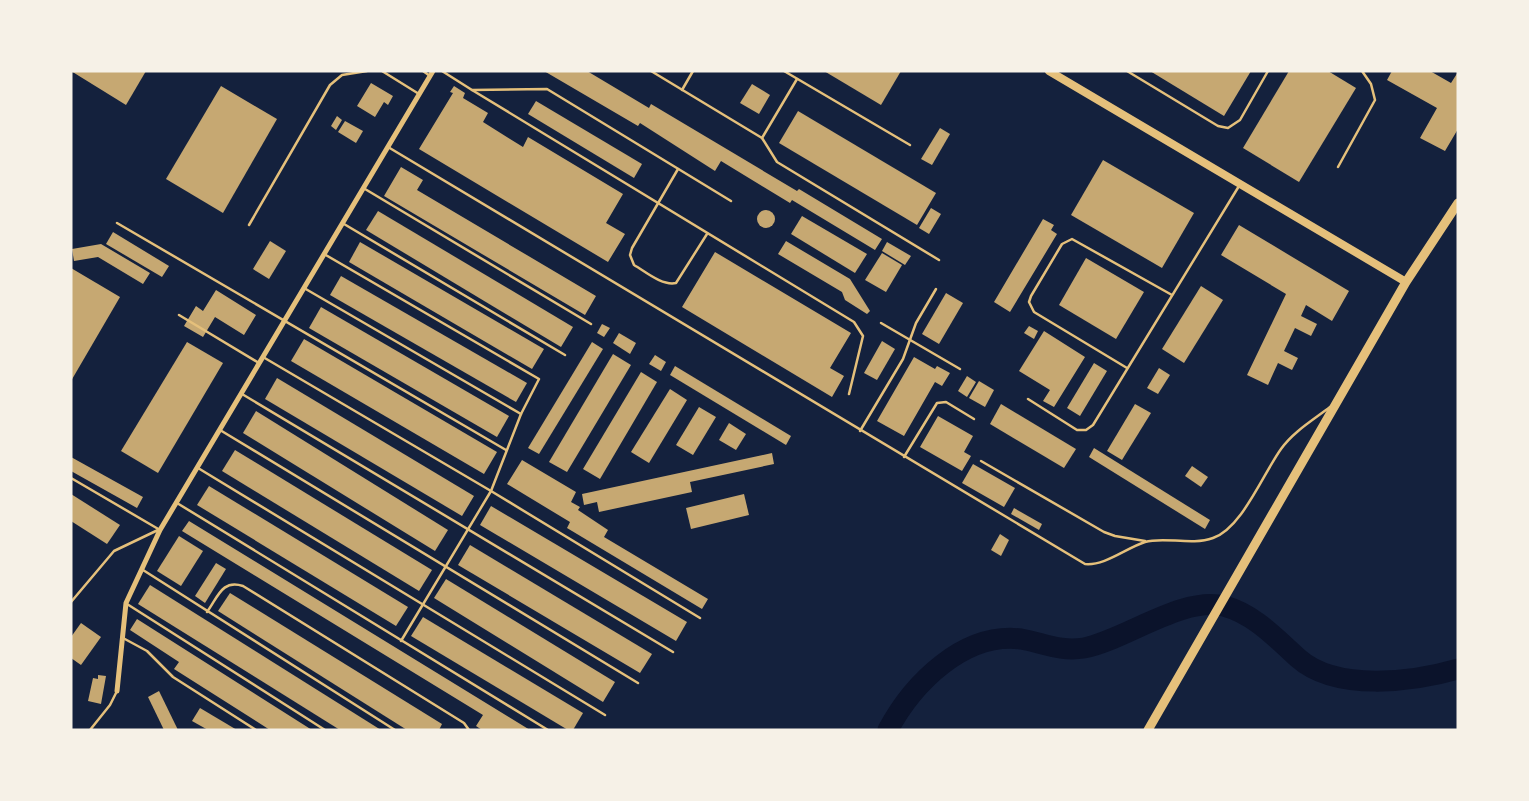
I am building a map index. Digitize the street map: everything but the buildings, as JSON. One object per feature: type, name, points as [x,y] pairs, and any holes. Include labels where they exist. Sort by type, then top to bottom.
[{"type":"highway","points":[[1148,730],[1406,282],[1458,203]]},
{"type":"main road","points":[[1049,71],[1406,282]]},
{"type":"street","points":[[117,691],[121,637],[126,603],[160,530],[431,73]]},
{"type":"lane","points":[[249,225],[330,85],[342,75],[367,71]]},
{"type":"lane","points":[[382,71],[419,94]]},
{"type":"lane","points":[[423,71],[431,73]]},
{"type":"lane","points":[[442,71],[657,204],[854,322],[863,336],[849,394]]},
{"type":"lane","points":[[651,71],[762,138],[777,162],[939,260]]},
{"type":"lane","points":[[682,90],[693,71]]},
{"type":"lane","points":[[784,71],[910,144]]},
{"type":"lane","points":[[1127,71],[1218,126],[1228,128],[1240,120],[1268,71]]},
{"type":"lane","points":[[1338,167],[1375,100],[1371,84],[1362,71]]},
{"type":"lane","points":[[762,138],[797,79]]},
{"type":"lane","points":[[472,90],[548,89],[731,201]]},
{"type":"lane","points":[[388,147],[1085,564],[1096,563],[1147,541]]},
{"type":"lane","points":[[678,169],[632,248],[630,255],[634,265],[662,281],[669,284],[676,283],[707,234]]},
{"type":"lane","points":[[1028,399],[1078,430],[1086,430],[1092,425],[1240,184]]},
{"type":"lane","points":[[363,188],[591,324]]},
{"type":"lane","points":[[117,223],[506,450]]},
{"type":"lane","points":[[342,223],[565,355]]},
{"type":"lane","points":[[1128,368],[1030,308],[1031,296],[1053,259],[1067,240],[1078,240],[1172,295]]},
{"type":"lane","points":[[324,254],[540,379],[521,414],[491,491],[401,641]]},
{"type":"lane","points":[[303,288],[521,414]]},
{"type":"lane","points":[[860,431],[903,359],[916,323],[936,289]]},
{"type":"lane","points":[[179,316],[259,363]]},
{"type":"lane","points":[[881,323],[960,369]]},
{"type":"lane","points":[[262,357],[491,491],[700,618]]},
{"type":"lane","points":[[240,393],[673,652]]},
{"type":"lane","points":[[904,457],[937,402],[946,402],[974,419]]},
{"type":"lane","points":[[982,460],[1110,535],[1147,541],[1191,542],[1212,539],[1223,534],[1236,519],[1290,438],[1337,402]]},
{"type":"lane","points":[[219,429],[638,683]]},
{"type":"lane","points":[[196,467],[605,714]]},
{"type":"lane","points":[[71,478],[160,530]]},
{"type":"lane","points":[[175,502],[548,730]]},
{"type":"lane","points":[[71,602],[114,551],[160,530]]},
{"type":"lane","points":[[141,570],[395,730]]},
{"type":"lane","points":[[207,612],[226,585],[234,583],[243,586],[464,723],[469,730]]},
{"type":"lane","points":[[126,603],[325,730]]},
{"type":"lane","points":[[121,637],[148,651],[173,677],[256,730]]},
{"type":"lane","points":[[90,730],[110,705],[117,691]]},
{"type":"waterway","points":[[888,730],[911,695],[926,679],[960,652],[980,644],[1000,639],[1021,639],[1060,648],[1084,648],[1117,637],[1172,613],[1190,607],[1208,605],[1224,606],[1245,615],[1264,627],[1298,658],[1314,669],[1333,676],[1353,680],[1398,680],[1419,678],[1458,669]]}]
